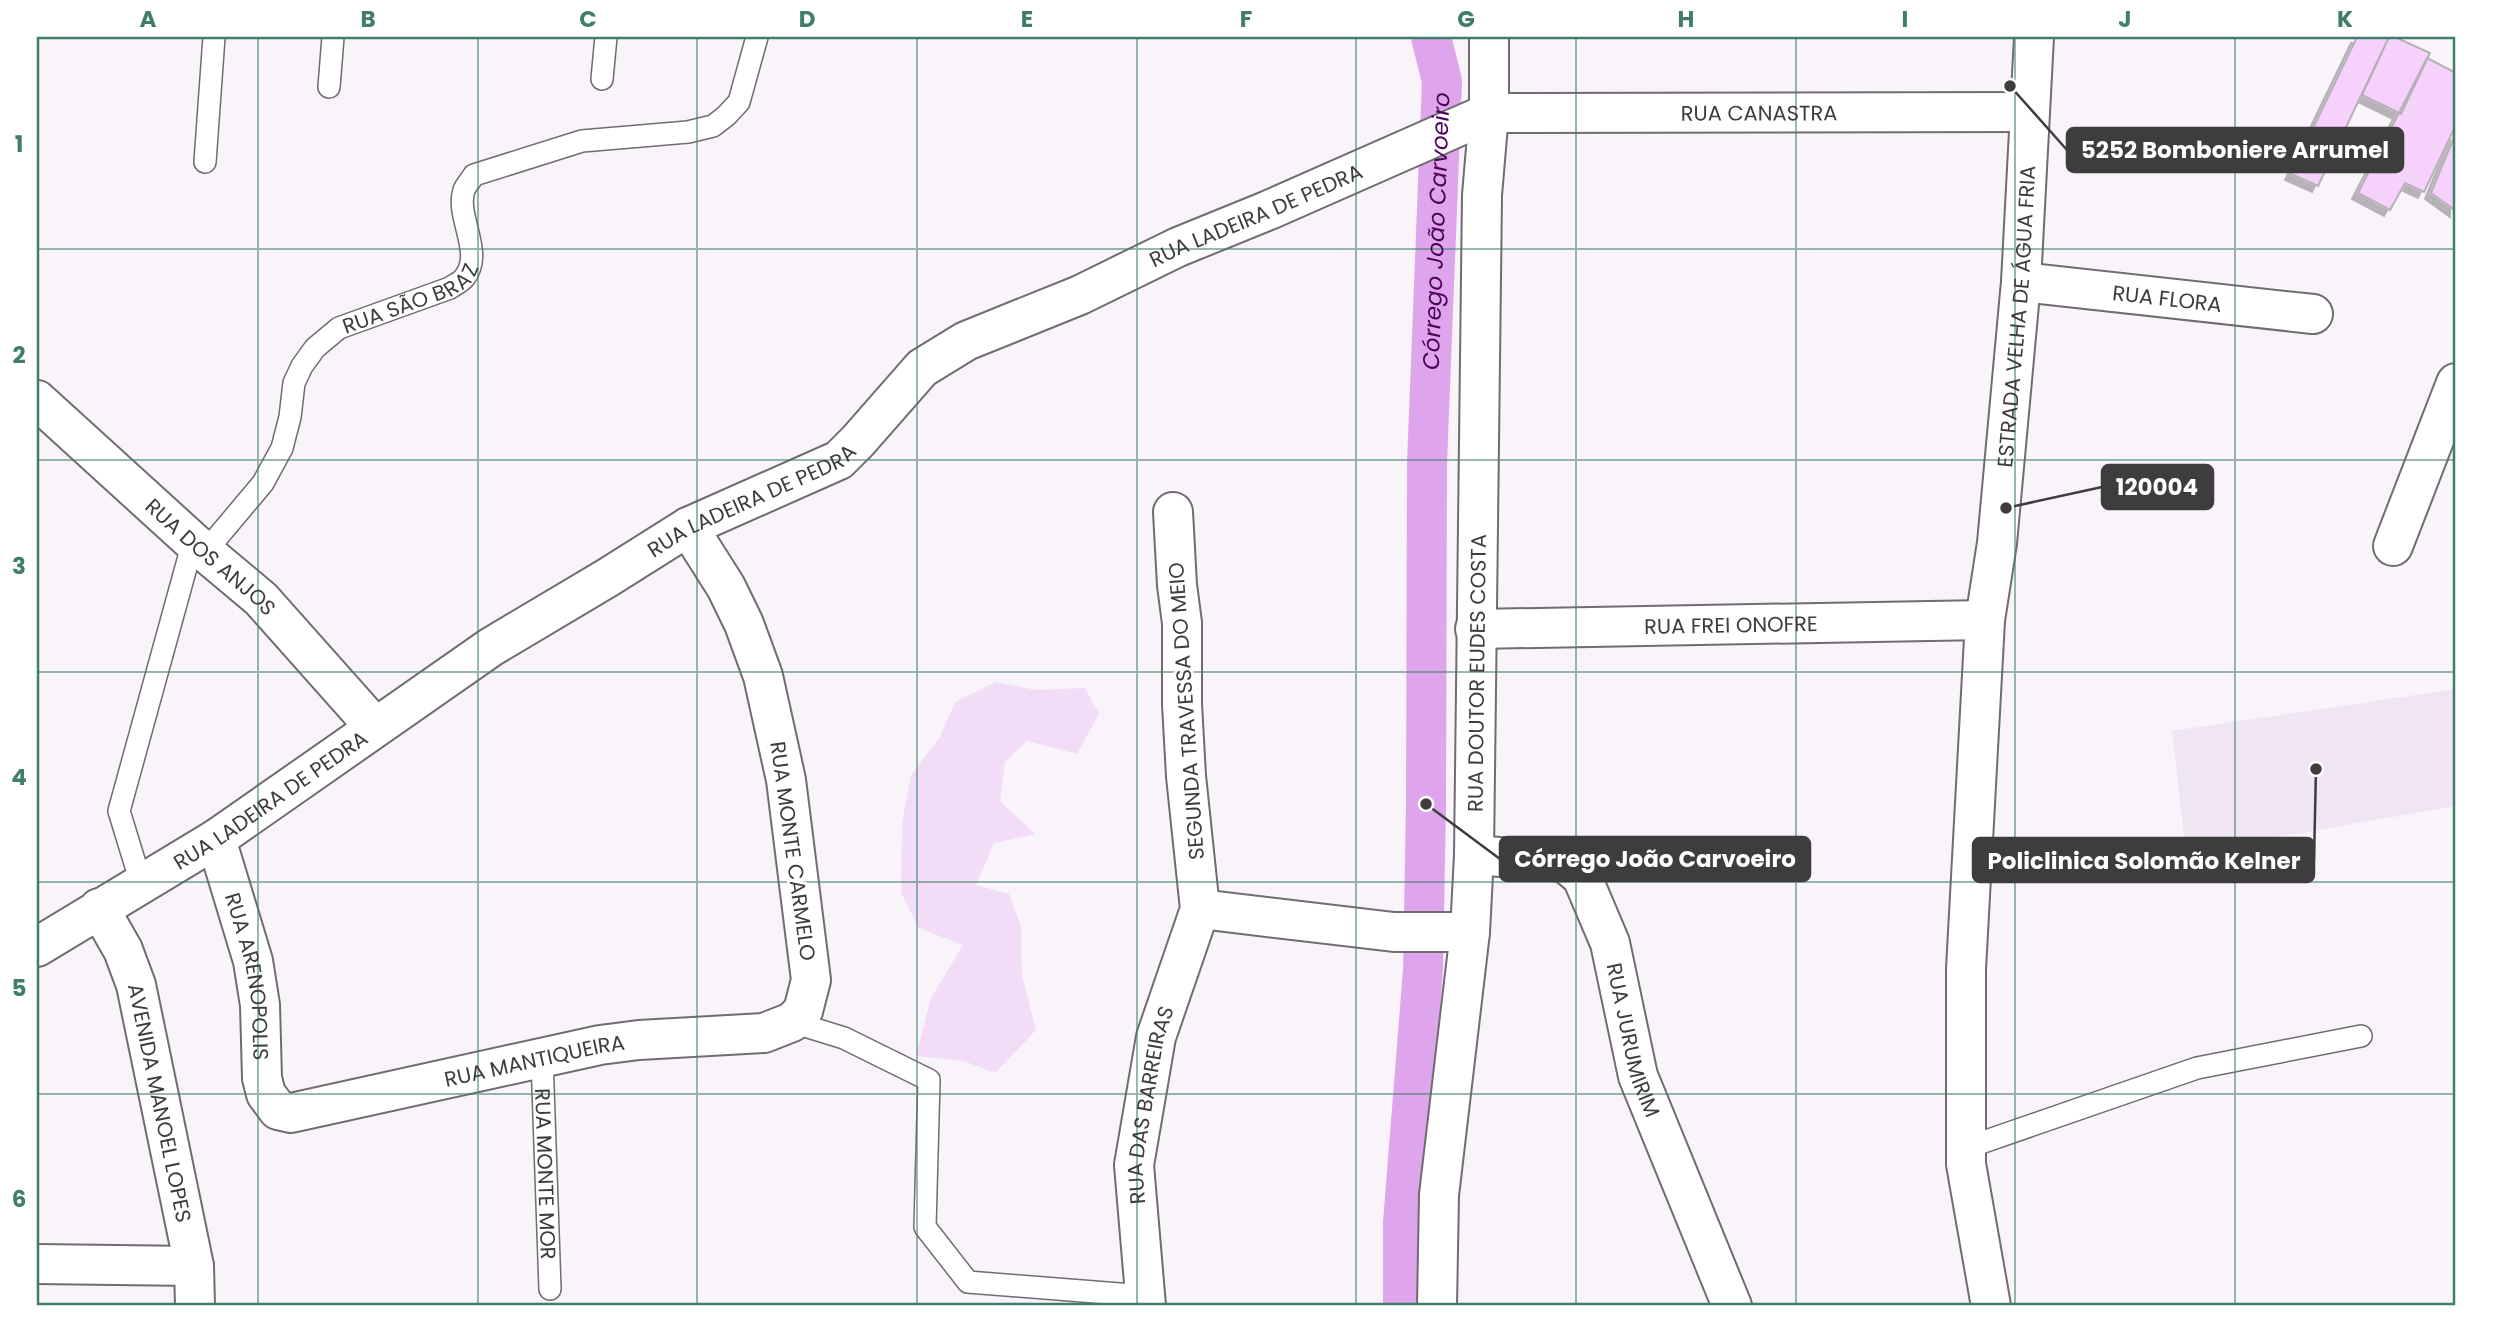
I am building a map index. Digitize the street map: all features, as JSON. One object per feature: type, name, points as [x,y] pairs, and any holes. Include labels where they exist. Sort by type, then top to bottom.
[{"type":"street","name":"RUA DOUTOR EUDES COSTA","points":[[1437,1306],[1439,1195],[1459,931],[1474,855],[1482,195],[1476,119],[1489,37]]},
{"type":"street","name":"ESTRADA VELHA DE ÁGUA FRIA","points":[[1991,1306],[1966,1164],[1966,969],[1986,620],[1997,543],[2021,282],[2034,37]]},
{"type":"street","name":"RUA CANASTRA","points":[[1476,119],[2030,112]]},
{"type":"street","name":"RUA LADEIRA DE PEDRA","points":[[37,947],[216,839],[374,726],[491,647],[688,527],[839,460],[922,368],[966,341],[1080,295],[1178,247],[1476,119]]},
{"type":"street","name":"RUA FLORA","points":[[2021,282],[2313,314]]},
{"type":"street","points":[[2393,546],[2456,383]]},
{"type":"street","name":"RUA DOS ANJOS","points":[[37,400],[199,547],[261,599],[374,726]]},
{"type":"street","name":"SEGUNDA TRAVESSA DO MEIO","points":[[1173,512],[1182,623],[1182,704],[1186,776],[1200,909]]},
{"type":"street","name":"RUA MONTE CARMELO","points":[[688,527],[726,587],[744,624],[763,676],[786,780],[811,980],[803,1011],[792,1022]]},
{"type":"street","name":"RUA FREI ONOFRE","points":[[1475,629],[1986,620]]},
{"type":"street","name":"RUA ARENOPOLIS","points":[[216,839],[253,961],[260,1005],[262,1078],[266,1094],[278,1110]]},
{"type":"street","name":"RUA JURUMIRIM","points":[[1474,855],[1564,862],[1582,877],[1610,943],[1638,1076],[1732,1306]]},
{"type":"street","name":"AVENIDA MANOEL LOPES","points":[[99,908],[123,950],[136,985],[194,1266],[195,1306]]},
{"type":"street","points":[[1200,909],[1394,932],[1459,931]]},
{"type":"street","name":"RUA DAS BARREIRAS","points":[[1146,1301],[1134,1165],[1156,1037],[1200,909]]},
{"type":"street","name":"RUA MANTIQUEIRA","points":[[278,1110],[291,1113],[600,1045],[639,1040],[764,1033],[792,1022]]},
{"type":"street","points":[[37,1264],[194,1266]]},
{"type":"lane","points":[[205,162],[214,37]]},
{"type":"lane","points":[[329,87],[334,37]]},
{"type":"lane","points":[[602,79],[606,37]]},
{"type":"lane","name":"RUA SÃO BRAZ","points":[[141,883],[119,811],[199,547],[263,483],[282,449],[290,417],[294,383],[315,348],[339,328],[450,288],[465,277],[470,264],[470,244],[463,202],[464,189],[474,175],[582,141],[688,132],[712,127],[726,117],[739,102],[757,37]]},
{"type":"lane","points":[[792,1022],[844,1038],[929,1080],[925,1227],[968,1282],[1146,1301]]},
{"type":"lane","points":[[1966,1147],[2197,1068],[2361,1036]]},
{"type":"lane","name":"RUA MONTE MOR","points":[[542,1058],[550,1289]]},
{"type":"shaded area","points":[[996,682],[1036,690],[1085,688],[1099,714],[1077,754],[1027,741],[1005,762],[1000,801],[1035,834],[994,843],[976,885],[1009,894],[1021,926],[1022,976],[1036,1030],[995,1073],[964,1061],[916,1056],[931,998],[963,945],[919,928],[901,893],[902,824],[911,775],[940,737],[955,702]]},
{"type":"shaded area","points":[[2456,689],[2456,806],[2186,853],[2172,731]]},
{"type":"building","points":[[2357,37],[2389,37],[2318,186],[2291,174]]},
{"type":"building","points":[[2389,37],[2395,37],[2430,53],[2401,114],[2362,95]]},
{"type":"building","points":[[2427,58],[2456,73],[2456,125],[2424,192],[2405,183],[2390,210],[2358,193]]},
{"type":"building","points":[[2456,132],[2456,211],[2431,193]]},
{"type":"waterway","name":"Córrego João Carvoeiro","points":[[1403,1306],[1403,1223],[1423,970],[1427,464],[1442,81],[1431,37]]},
{"type":"place","name":"5252 Bomboniere Arrumel","points":[[2010,86]]},
{"type":"place","name":"120004","points":[[2006,508]]},
{"type":"place","name":"Policlinica Solomão Kelner","points":[[2316,769]]},
{"type":"place","name":"Córrego João Carvoeiro","points":[[1426,804]]}]
